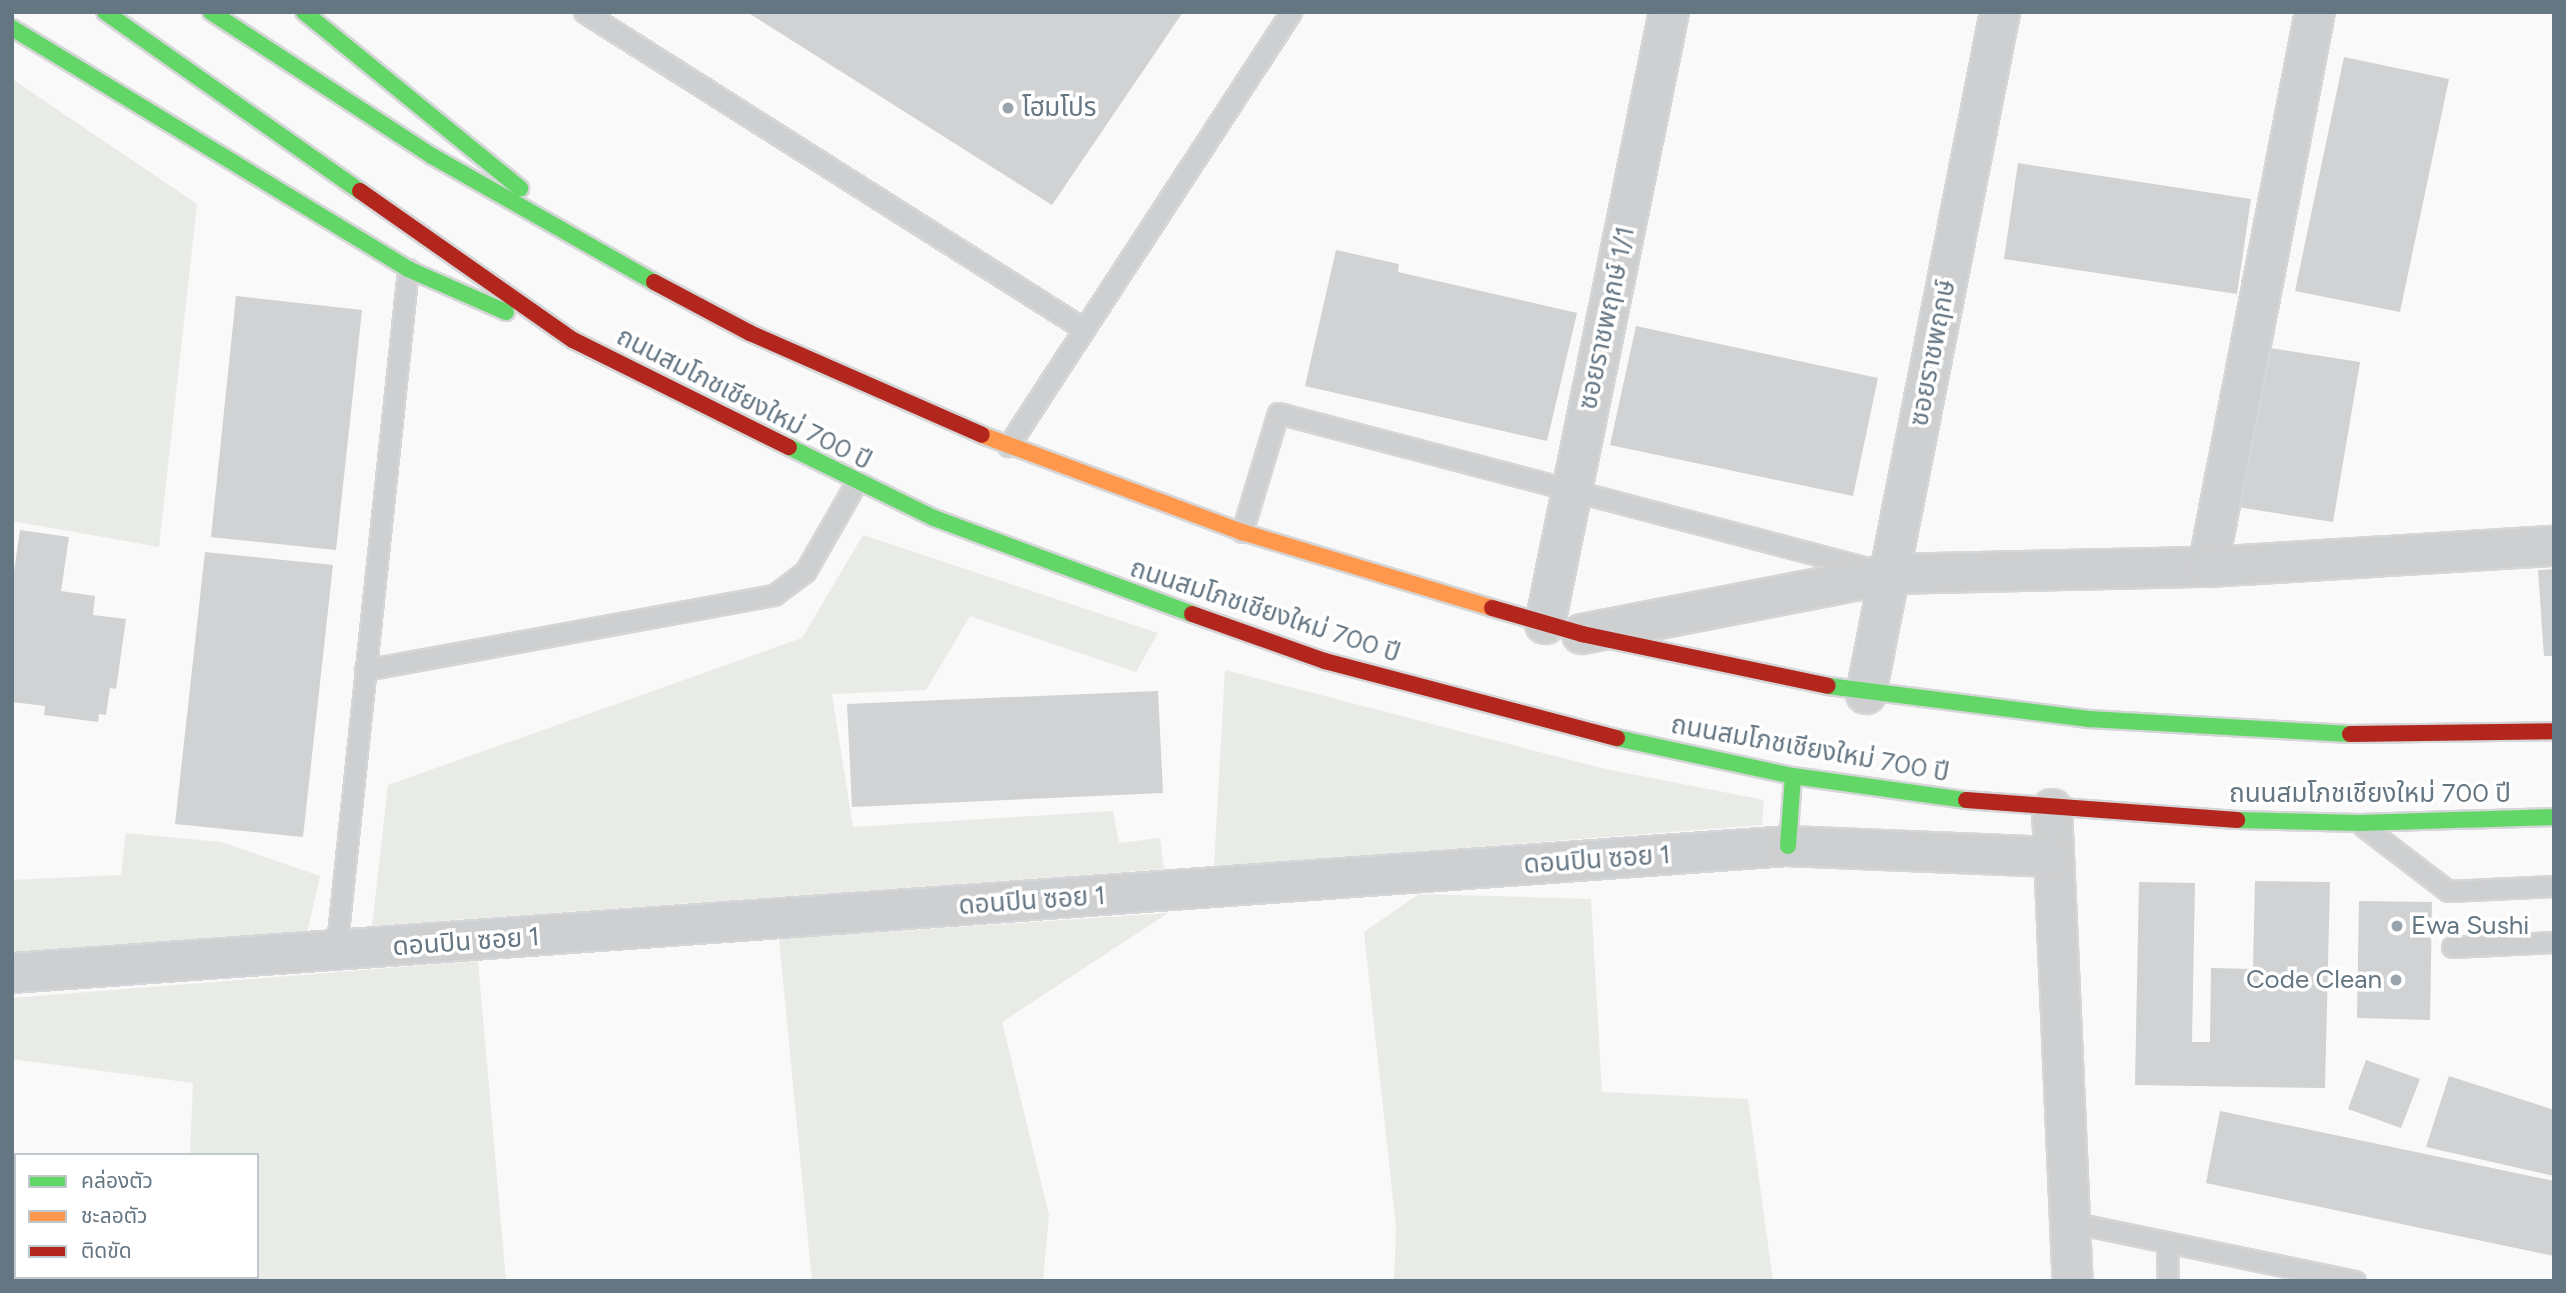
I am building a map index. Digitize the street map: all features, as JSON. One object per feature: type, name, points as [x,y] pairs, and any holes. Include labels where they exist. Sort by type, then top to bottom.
[{"type":"main road","name":"ถนนสมโภชเชียงใหม่ 700 ปี","points":[[105,12],[573,340],[856,483],[1060,568],[1325,661],[1637,743],[1793,776],[1916,796],[2052,809],[2360,823],[2554,817]]},
{"type":"main road","points":[[211,12],[432,156],[581,243],[750,333],[1008,446],[1242,532],[1582,634],[1866,694],[2089,719],[2333,733],[2554,731]]},
{"type":"main road","points":[[304,12],[481,153],[581,243]]},
{"type":"main road","points":[[12,28],[408,269],[573,340]]},
{"type":"main road","points":[[1788,846],[1793,776]]},
{"type":"street","name":"ซอยราชพฤกษ์ 1/1","points":[[1545,624],[1669,12]]},
{"type":"street","name":"ซอยราชพฤกษ์","points":[[1866,694],[2000,12]]},
{"type":"street","points":[[2208,567],[2315,12]]},
{"type":"street","points":[[1582,634],[1890,574],[2208,567],[2554,546]]},
{"type":"street","points":[[2052,809],[2052,857],[2073,1281]]},
{"type":"street","name":"ดอนปิน ซอย 1","points":[[12,973],[1788,846],[2052,857]]},
{"type":"lane","points":[[584,12],[1084,330]]},
{"type":"lane","points":[[1008,446],[1291,12]]},
{"type":"lane","points":[[336,951],[408,269]]},
{"type":"lane","points":[[1242,532],[1278,413],[1572,488],[1890,574]]},
{"type":"lane","points":[[365,670],[774,595],[805,572],[856,483]]},
{"type":"lane","points":[[2360,823],[2448,891],[2554,886]]},
{"type":"lane","points":[[2452,947],[2554,942]]},
{"type":"lane","points":[[2070,1222],[2355,1281]]},
{"type":"lane","points":[[2167,1242],[2168,1281]]},
{"type":"shaded area","points":[[12,79],[197,204],[159,547],[12,521]]},
{"type":"shaded area","points":[[863,535],[1158,633],[1136,672],[970,616],[926,690],[832,694],[853,827],[1113,811],[1119,843],[1160,838],[1164,869],[372,926],[388,785],[802,638]]},
{"type":"shaded area","points":[[1225,670],[1601,768],[1764,800],[1762,825],[1214,867]]},
{"type":"shaded area","points":[[126,833],[221,842],[320,876],[307,933],[12,953],[12,880],[121,875]]},
{"type":"shaded area","points":[[1419,894],[1591,899],[1602,1092],[1748,1099],[1773,1281],[1394,1281],[1396,1227],[1364,932]]},
{"type":"shaded area","points":[[1168,913],[1002,1022],[1049,1215],[1043,1281],[812,1281],[779,939]]},
{"type":"shaded area","points":[[478,961],[506,1281],[135,1281],[259,1279],[259,1153],[190,1153],[193,1083],[12,1059],[12,998]]},
{"type":"building","name":"โฮมโปร","points":[[747,12],[1183,12],[1052,205]]},
{"type":"building","points":[[2344,57],[2449,79],[2400,312],[2295,291]]},
{"type":"building","points":[[2018,163],[2251,199],[2237,294],[2004,259]]},
{"type":"building","points":[[1336,250],[1399,264],[1398,272],[1577,313],[1547,441],[1305,386]]},
{"type":"building","points":[[236,296],[362,310],[336,550],[211,537]]},
{"type":"building","points":[[1636,326],[1878,378],[1853,496],[1610,445]]},
{"type":"building","points":[[2263,347],[2360,362],[2333,522],[2237,507]]},
{"type":"building","points":[[20,530],[69,537],[61,591],[95,596],[93,615],[126,619],[116,689],[110,688],[106,715],[99,714],[98,722],[44,715],[45,706],[12,702],[12,585]]},
{"type":"building","points":[[205,552],[333,565],[303,837],[175,824]]},
{"type":"building","points":[[2554,569],[2554,656],[2544,656],[2538,570]]},
{"type":"building","points":[[1158,691],[1163,793],[852,807],[847,704]]},
{"type":"building","points":[[2255,881],[2330,882],[2325,1088],[2135,1085],[2139,882],[2195,883],[2192,1042],[2210,1042],[2211,968],[2253,969]]},
{"type":"building","points":[[2359,901],[2432,902],[2430,1020],[2357,1018]]},
{"type":"building","points":[[2366,1060],[2420,1079],[2401,1128],[2348,1109]]},
{"type":"building","points":[[2449,1076],[2554,1110],[2554,1176],[2426,1147]]},
{"type":"building","points":[[2220,1111],[2554,1181],[2554,1256],[2206,1183]]},
{"type":"traffic: fast","points":[[105,12],[360,191]]},
{"type":"traffic: fast","points":[[211,12],[432,156],[654,282]]},
{"type":"traffic: fast","points":[[304,12],[520,188]]},
{"type":"traffic: fast","points":[[12,28],[408,269],[506,312]]},
{"type":"traffic: fast","points":[[789,447],[934,518],[1192,614]]},
{"type":"traffic: fast","points":[[1828,686],[2089,719],[2350,734]]},
{"type":"traffic: fast","points":[[1617,738],[1793,776],[1966,800]]},
{"type":"traffic: fast","points":[[1788,846],[1793,776]]},
{"type":"traffic: fast","points":[[2237,820],[2360,823],[2554,817]]},
{"type":"traffic: slow","points":[[982,435],[1242,532],[1492,608]]},
{"type":"traffic: jam","points":[[360,191],[573,340],[789,447]]},
{"type":"traffic: jam","points":[[654,282],[750,333],[982,435]]},
{"type":"traffic: jam","points":[[1492,608],[1582,634],[1828,686]]},
{"type":"traffic: jam","points":[[1192,614],[1325,661],[1617,738]]},
{"type":"traffic: jam","points":[[2350,734],[2554,731]]},
{"type":"traffic: jam","points":[[1966,800],[2237,820]]},
{"type":"place","name":"โฮมโปร","points":[[1008,108]]},
{"type":"place","name":"Ewa Sushi","points":[[2397,926]]},
{"type":"place","name":"Code Clean","points":[[2396,980]]}]
